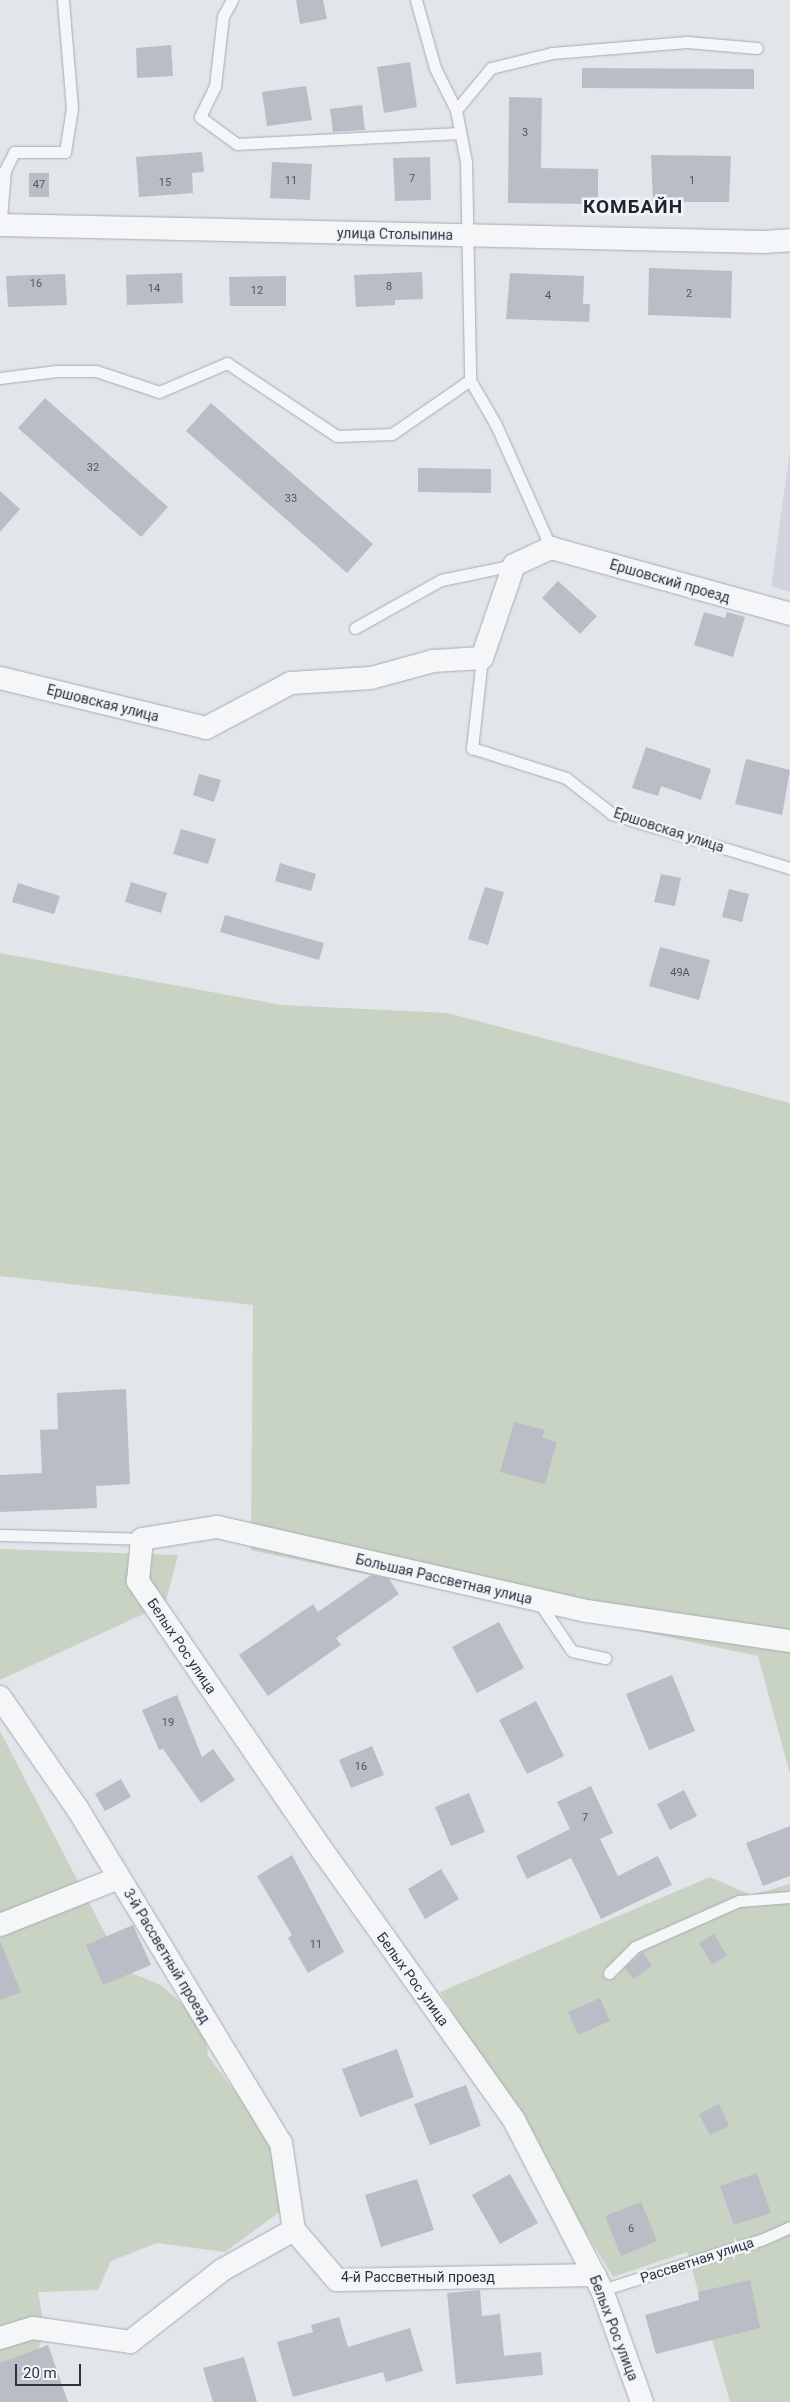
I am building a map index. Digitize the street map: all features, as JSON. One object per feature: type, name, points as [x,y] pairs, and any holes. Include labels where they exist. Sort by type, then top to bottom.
[{"type":"street","name":"улица Столыпина","points":[[0,227],[764,242],[790,240]]},
{"type":"street","points":[[482,658],[514,565],[551,548]]},
{"type":"street","name":"Ершовский проезд","points":[[551,548],[790,614]]},
{"type":"street","name":"Ершовская улица","points":[[0,678],[206,728],[291,683],[371,678],[433,661],[482,658]]},
{"type":"street","name":"Большая Рассветная улица","points":[[142,1539],[217,1527],[587,1611],[790,1641]]},
{"type":"street","name":"Белых Рос улица","points":[[142,1539],[138,1581],[324,1853],[514,2120],[599,2283],[642,2402]]},
{"type":"street","name":"3-й Рассветный проезд","points":[[0,1697],[77,1808],[281,2143],[294,2230]]},
{"type":"street","points":[[0,1925],[119,1878]]},
{"type":"street","points":[[0,2338],[33,2328],[130,2342],[222,2270],[294,2230]]},
{"type":"street","name":"4-й Рассветный проезд","points":[[294,2230],[337,2280],[599,2283]]},
{"type":"lane","points":[[0,227],[5,170],[14,152],[66,152],[72,108],[63,0]]},
{"type":"lane","points":[[232,0],[222,16],[215,86],[200,117],[237,144],[460,133]]},
{"type":"lane","points":[[416,0],[435,68],[456,110],[466,162],[470,380],[496,425],[551,548]]},
{"type":"lane","points":[[456,110],[491,68],[552,52],[687,42],[758,48]]},
{"type":"lane","points":[[0,378],[57,371],[96,371],[159,392],[227,362],[337,436],[392,434],[470,380]]},
{"type":"lane","points":[[355,628],[441,580],[514,565]]},
{"type":"lane","name":"Ершовская улица","points":[[482,658],[472,748],[566,778],[612,814],[790,868]]},
{"type":"lane","points":[[0,1535],[142,1539]]},
{"type":"lane","points":[[537,1600],[572,1651],[604,1658]]},
{"type":"lane","points":[[609,1972],[635,1947],[739,1901],[790,1897]]},
{"type":"lane","name":"Рассветная улица","points":[[599,2283],[761,2240],[790,2227]]},
{"type":"shaded area","points":[[790,451],[790,592],[771,586]]},
{"type":"green space","points":[[0,953],[282,1005],[447,1013],[790,1103],[790,1774],[758,1656],[251,1550],[253,1305],[0,1276]]},
{"type":"green space","points":[[0,1549],[178,1555],[165,1604],[0,1680]]},
{"type":"green space","points":[[0,1731],[124,1970],[161,1985],[195,2015],[205,2028],[208,2056],[272,2139],[281,2211],[225,2252],[157,2243],[111,2261],[98,2290],[38,2292],[45,2331],[38,2350],[0,2391]]},
{"type":"green space","points":[[710,1877],[751,1895],[790,1884],[790,2402],[730,2402],[687,2252],[613,2277],[440,1992]]},
{"type":"building","points":[[296,0],[323,0],[327,19],[300,24]]},
{"type":"building","points":[[171,45],[173,76],[137,78],[136,48]]},
{"type":"building","points":[[410,62],[417,107],[384,113],[377,67]]},
{"type":"building","points":[[582,68],[754,69],[754,89],[582,88]]},
{"type":"building","points":[[306,86],[312,120],[267,126],[262,92]]},
{"type":"building","points":[[509,97],[542,98],[541,168],[598,169],[598,204],[508,203]]},
{"type":"building","points":[[362,105],[365,130],[333,132],[330,109]]},
{"type":"building","points":[[202,152],[204,172],[192,173],[193,193],[139,197],[136,157]]},
{"type":"building","points":[[651,155],[731,156],[729,202],[653,202]]},
{"type":"building","points":[[430,157],[431,200],[395,201],[393,158]]},
{"type":"building","points":[[272,162],[312,164],[310,200],[270,198]]},
{"type":"building","points":[[29,173],[49,173],[49,197],[29,197]]},
{"type":"building","points":[[649,268],[732,271],[731,318],[648,315]]},
{"type":"building","points":[[422,272],[423,299],[395,300],[395,305],[356,307],[354,275]]},
{"type":"building","points":[[182,273],[183,303],[127,305],[126,275]]},
{"type":"building","points":[[510,273],[584,276],[583,304],[590,304],[589,322],[506,319]]},
{"type":"building","points":[[65,274],[67,305],[8,307],[6,276]]},
{"type":"building","points":[[286,276],[286,306],[230,306],[229,277]]},
{"type":"building","points":[[45,398],[168,507],[141,537],[18,428]]},
{"type":"building","points":[[211,403],[373,544],[347,573],[186,431]]},
{"type":"building","points":[[418,468],[491,469],[491,493],[418,492]]},
{"type":"building","points":[[0,491],[20,509],[0,532]]},
{"type":"building","points":[[558,581],[597,616],[580,634],[542,598]]},
{"type":"building","points":[[704,612],[725,618],[727,612],[745,617],[733,657],[694,645]]},
{"type":"building","points":[[646,747],[711,769],[701,800],[661,786],[658,796],[632,788]]},
{"type":"building","points":[[746,759],[790,770],[782,815],[735,804]]},
{"type":"building","points":[[199,774],[221,780],[214,802],[193,795]]},
{"type":"building","points":[[181,829],[216,839],[208,864],[173,854]]},
{"type":"building","points":[[280,863],[316,874],[311,891],[275,881]]},
{"type":"building","points":[[661,874],[681,878],[675,906],[654,902]]},
{"type":"building","points":[[131,882],[167,893],[161,913],[125,902]]},
{"type":"building","points":[[18,883],[60,896],[54,914],[12,902]]},
{"type":"building","points":[[485,887],[504,892],[488,945],[468,939]]},
{"type":"building","points":[[729,889],[749,894],[742,922],[722,917]]},
{"type":"building","points":[[225,915],[324,943],[319,960],[220,932]]},
{"type":"building","points":[[660,947],[710,960],[699,1000],[649,986]]},
{"type":"building","points":[[126,1389],[130,1484],[96,1486],[97,1508],[0,1512],[0,1475],[42,1473],[40,1430],[58,1429],[57,1393]]},
{"type":"building","points":[[514,1422],[545,1430],[542,1438],[557,1442],[545,1484],[500,1472]]},
{"type":"building","points":[[371,1575],[389,1579],[399,1594],[336,1638],[341,1645],[268,1696],[239,1655],[313,1604],[318,1612]]},
{"type":"building","points":[[499,1622],[524,1668],[477,1693],[452,1647]]},
{"type":"building","points":[[672,1675],[695,1731],[649,1750],[626,1694]]},
{"type":"building","points":[[177,1695],[202,1757],[213,1749],[235,1780],[201,1803],[163,1749],[159,1750],[142,1710]]},
{"type":"building","points":[[536,1701],[564,1756],[527,1774],[499,1720]]},
{"type":"building","points":[[372,1746],[384,1775],[351,1788],[339,1760]]},
{"type":"building","points":[[121,1779],[131,1797],[105,1811],[95,1794]]},
{"type":"building","points":[[591,1786],[613,1833],[600,1839],[618,1876],[658,1856],[672,1885],[601,1919],[571,1858],[527,1879],[516,1856],[570,1829],[557,1802]]},
{"type":"building","points":[[684,1790],[697,1816],[670,1830],[657,1804]]},
{"type":"building","points":[[469,1793],[485,1832],[451,1846],[435,1807]]},
{"type":"building","points":[[790,1826],[790,1876],[763,1886],[746,1843]]},
{"type":"building","points":[[292,1855],[344,1952],[308,1973],[288,1938],[292,1935],[257,1876]]},
{"type":"building","points":[[441,1869],[459,1899],[425,1919],[408,1889]]},
{"type":"building","points":[[133,1925],[151,1965],[103,1985],[86,1945]]},
{"type":"building","points":[[714,1934],[727,1956],[712,1964],[699,1943]]},
{"type":"building","points":[[0,1941],[21,1992],[0,2000]]},
{"type":"building","points":[[643,1952],[652,1966],[633,1979],[625,1968]]},
{"type":"building","points":[[600,1998],[610,2021],[578,2035],[568,2012]]},
{"type":"building","points":[[397,2049],[414,2097],[360,2117],[342,2069]]},
{"type":"building","points":[[466,2085],[481,2126],[430,2145],[414,2104]]},
{"type":"building","points":[[719,2104],[729,2126],[710,2135],[699,2114]]},
{"type":"building","points":[[757,2173],[771,2213],[734,2225],[720,2186]]},
{"type":"building","points":[[510,2174],[538,2223],[500,2244],[472,2195]]},
{"type":"building","points":[[417,2179],[434,2230],[381,2247],[365,2195]]},
{"type":"building","points":[[641,2202],[657,2241],[621,2256],[605,2216]]},
{"type":"building","points":[[750,2280],[760,2328],[656,2354],[645,2315],[699,2300],[698,2292]]},
{"type":"building","points":[[480,2290],[482,2316],[500,2314],[504,2356],[541,2352],[543,2375],[456,2384],[447,2293]]},
{"type":"building","points":[[339,2317],[348,2347],[410,2328],[423,2371],[386,2382],[383,2372],[293,2397],[277,2342],[313,2332],[311,2325]]},
{"type":"building","points":[[48,2345],[68,2402],[0,2402],[0,2363]]},
{"type":"building","points":[[244,2357],[257,2402],[213,2402],[203,2368]]},
{"type":"district","name":"КОМБАЙН","points":[[633,207]]}]
